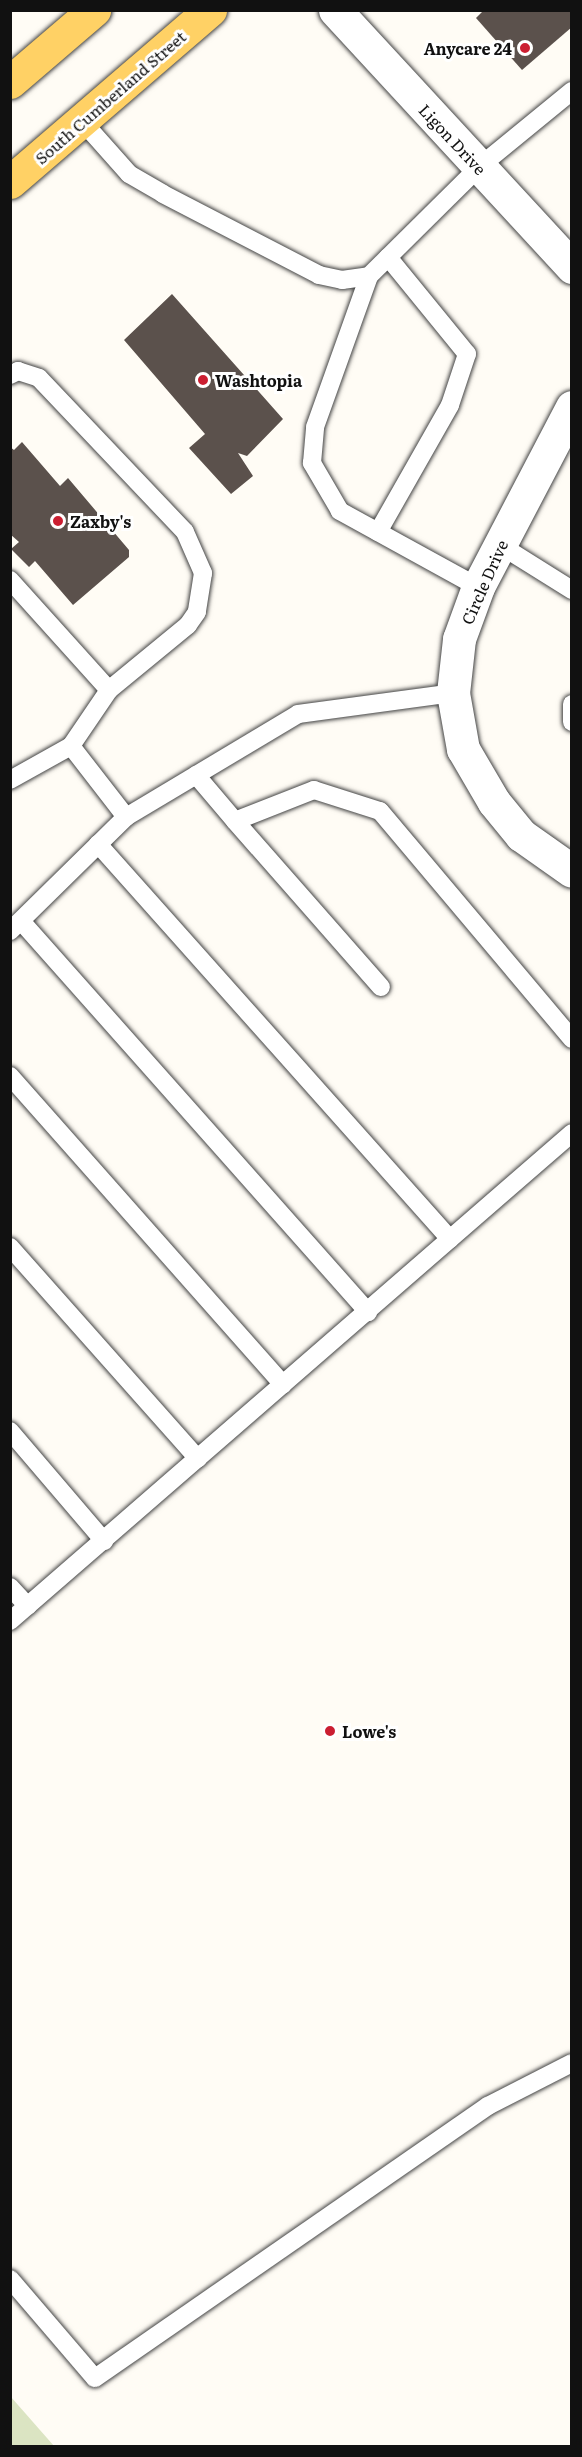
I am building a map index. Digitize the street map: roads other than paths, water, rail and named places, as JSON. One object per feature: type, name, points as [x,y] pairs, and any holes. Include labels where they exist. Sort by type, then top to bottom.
[{"type":"main road","points":[[10,82],[94,10]]},
{"type":"main road","name":"South Cumberland Street","points":[[10,183],[210,10]]},
{"type":"street","name":"Ligon Drive","points":[[335,10],[570,262]]},
{"type":"street","name":"Circle Drive","points":[[572,407],[478,587],[459,639],[453,693],[463,749],[494,802],[520,834],[572,872]]},
{"type":"lane","points":[[478,587],[340,511],[312,463],[315,427],[369,276],[479,167],[572,91]]},
{"type":"lane","points":[[82,121],[129,174],[163,194],[319,275],[342,280],[369,276]]},
{"type":"lane","points":[[378,532],[450,405],[467,354],[388,257]]},
{"type":"lane","points":[[10,375],[18,371],[39,378],[185,532],[203,573],[197,612],[109,690],[71,746],[10,780]]},
{"type":"lane","points":[[500,545],[572,590]]},
{"type":"lane","points":[[10,580],[109,690]]},
{"type":"lane","points":[[368,1312],[16,926],[126,817],[298,714],[453,693]]},
{"type":"lane","points":[[572,704],[572,722]]},
{"type":"lane","points":[[71,746],[126,817]]},
{"type":"lane","points":[[196,775],[381,987]]},
{"type":"lane","points":[[235,821],[314,790],[380,811],[572,1040]]},
{"type":"lane","points":[[98,844],[450,1239]]},
{"type":"lane","points":[[10,1076],[283,1385]]},
{"type":"lane","points":[[10,1621],[572,1133]]},
{"type":"lane","points":[[10,1247],[198,1459]]},
{"type":"lane","points":[[10,1431],[104,1541]]},
{"type":"lane","points":[[10,1587],[28,1606]]},
{"type":"lane","points":[[10,2279],[95,2378],[488,2106],[572,2064]]},
{"type":"place","name":"Anycare 24","points":[[525,48]]},
{"type":"place","name":"Washtopia","points":[[203,380]]},
{"type":"place","name":"Zaxby's","points":[[58,521]]},
{"type":"place","name":"Lowe's","points":[[330,1731]]}]
